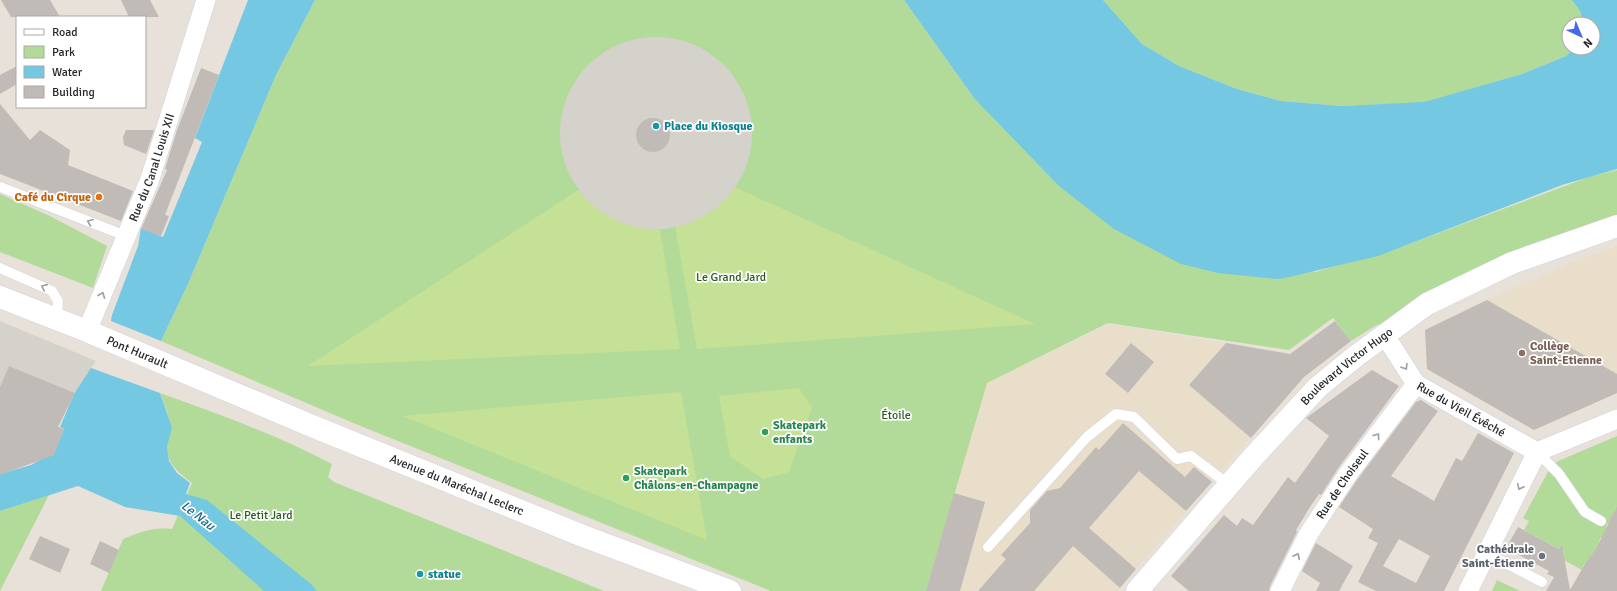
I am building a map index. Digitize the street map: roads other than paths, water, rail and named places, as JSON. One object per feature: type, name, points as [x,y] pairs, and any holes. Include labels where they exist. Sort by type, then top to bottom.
[{"type":"main road","name":"Boulevard Victor Hugo","points":[[1138,591],[1229,485],[1318,387],[1384,334],[1427,304],[1512,263],[1617,226]]},
{"type":"main road","points":[[0,297],[87,331]]},
{"type":"main road","name":"Pont Hurault","points":[[87,331],[187,373]]},
{"type":"main road","name":"Avenue du Maréchal Leclerc","points":[[187,373],[312,426],[583,536],[730,591]]},
{"type":"street","name":"Rue du Canal Louis XII","points":[[87,331],[150,179],[206,0]]},
{"type":"street","name":"Rue du Vieil Évêché","points":[[1384,334],[1416,384],[1537,452]]},
{"type":"street","name":"Rue de Choiseul","points":[[1280,591],[1308,535],[1348,474],[1416,384]]},
{"type":"street","points":[[1468,591],[1537,452],[1617,419]]},
{"type":"lane","points":[[0,186],[126,236]]},
{"type":"lane","points":[[0,268],[52,291],[58,301],[57,319]]},
{"type":"lane","points":[[988,547],[1087,438],[1116,414],[1134,417],[1177,459],[1191,456],[1229,485]]},
{"type":"lane","points":[[1537,452],[1559,474],[1585,512],[1601,521]]},
{"type":"lane","points":[[1486,553],[1542,582]]},
{"type":"water","points":[[248,0],[315,0],[276,75],[188,284],[161,341],[111,321],[112,315],[138,246],[141,228],[163,237],[202,142],[195,138]]},
{"type":"water","points":[[904,0],[1103,0],[1142,44],[1179,66],[1237,89],[1281,101],[1342,106],[1424,102],[1522,74],[1566,56],[1601,56],[1601,16],[1581,16],[1580,11],[1572,0],[1617,0],[1617,169],[1562,185],[1378,256],[1285,278],[1276,279],[1218,273],[1181,264],[1114,229],[1059,186],[974,98]]},
{"type":"water","name":"Le Nau","points":[[91,368],[160,393],[172,427],[167,447],[169,461],[177,473],[190,483],[186,494],[207,500],[311,584],[317,591],[264,591],[180,516],[125,507],[78,486],[0,511],[0,474],[31,465],[50,454],[53,455],[64,429],[60,427],[74,394]]},
{"type":"place","name":"Place du Kiosque","points":[[656,126]]},
{"type":"place","name":"Café du Cirque","points":[[99,197]]},
{"type":"place","name":"Collège Saint-Etienne","points":[[1522,353]]},
{"type":"place","name":"Skatepark enfants","points":[[765,432]]},
{"type":"place","name":"Skatepark Châlons-en-Champagne","points":[[626,478]]},
{"type":"place","name":"Cathédrale Saint-Étienne","points":[[1542,556]]},
{"type":"place","name":"statue","points":[[420,574]]},
{"type":"park label","name":"Le Grand Jard","points":[[731,277]]},
{"type":"park label","name":"Étoile","points":[[896,415]]},
{"type":"park label","name":"Le Petit Jard","points":[[261,515]]}]
